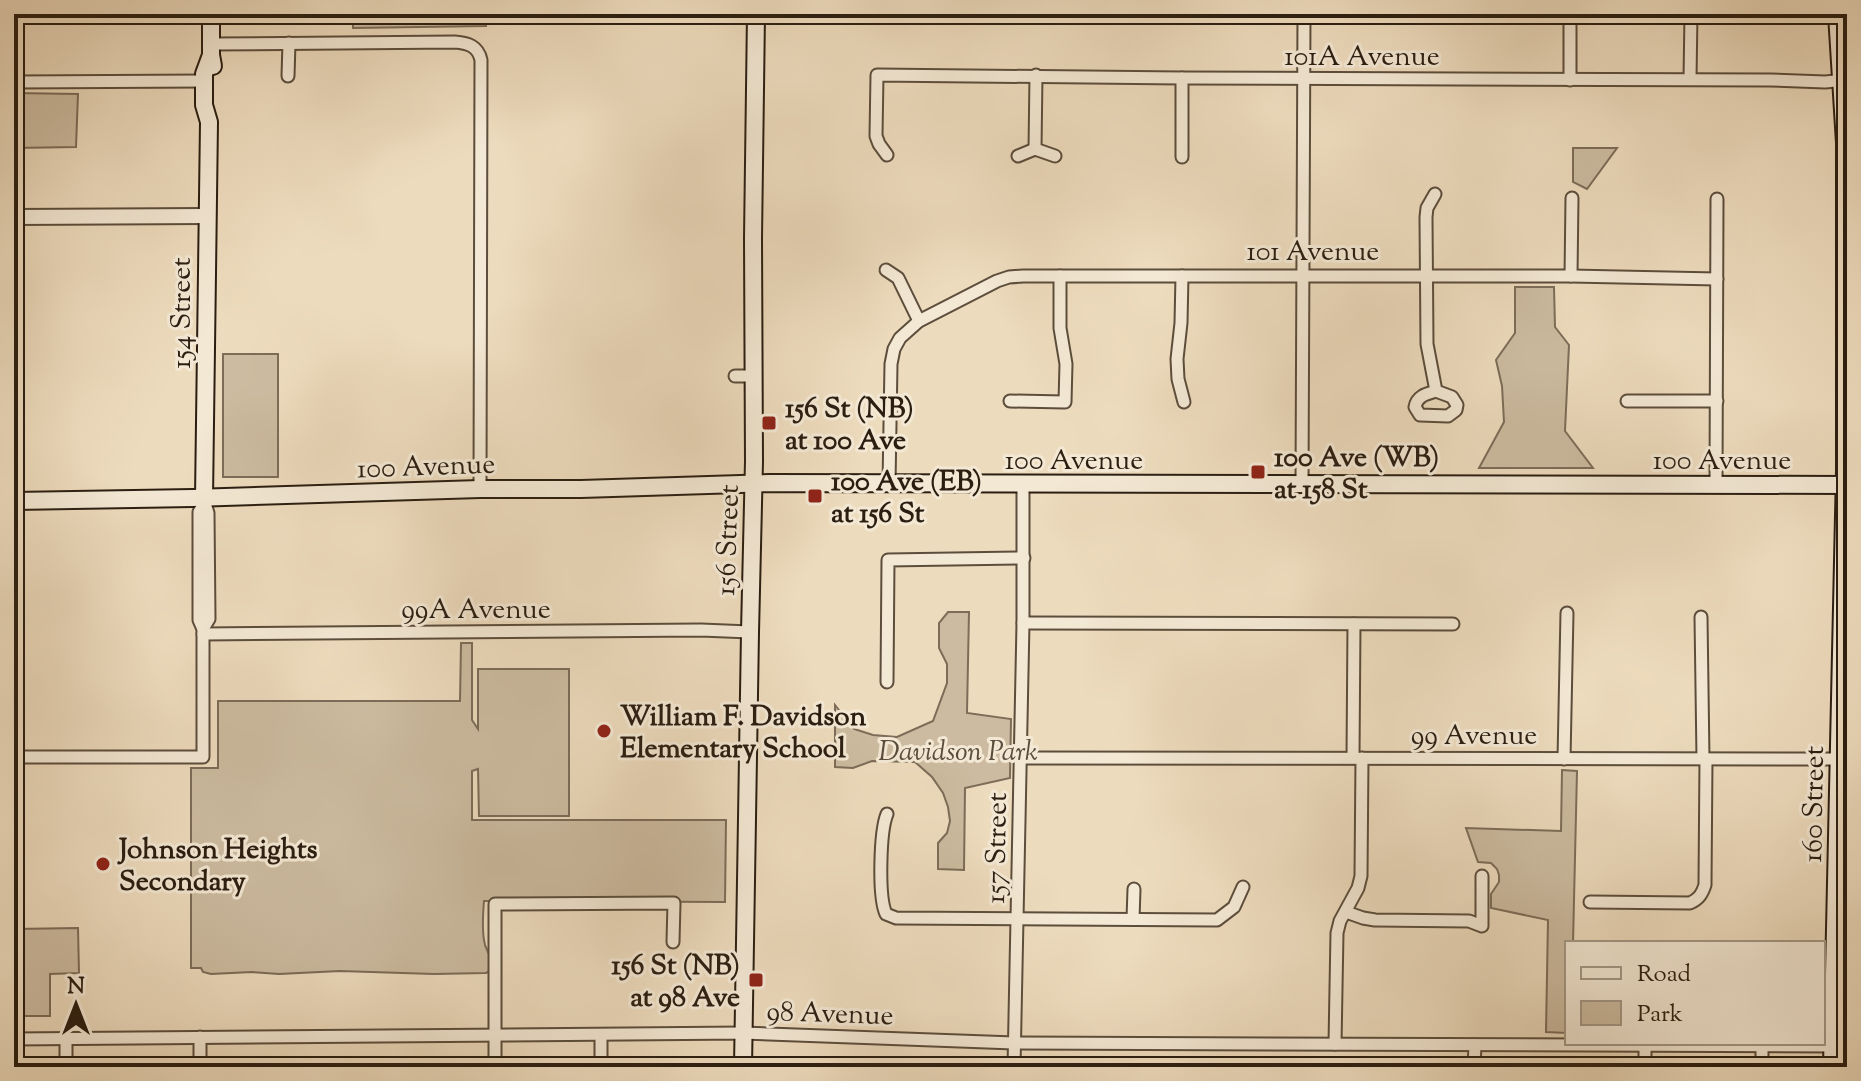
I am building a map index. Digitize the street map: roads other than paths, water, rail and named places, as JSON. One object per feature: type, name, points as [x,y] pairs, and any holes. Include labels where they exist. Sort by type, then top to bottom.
[{"type":"main road","name":"154 Street","points":[[209,122],[215,106],[211,14]]},
{"type":"main road","name":"156 Street","points":[[743,1067],[755,376],[753,222],[756,14]]},
{"type":"main road","name":"160 Street","points":[[1837,14],[1845,143],[1846,485],[1839,1046],[1846,1067]]},
{"type":"main road","name":"154 Street","points":[[204,501],[209,122],[204,105],[204,74],[211,50]]},
{"type":"main road","name":"100 Avenue","points":[[14,501],[204,501],[480,489],[753,484],[1846,485]]},
{"type":"main road","name":"160 Street","points":[[1832,1067],[1847,1010]]},
{"type":"street","points":[[1302,484],[1304,14]]},
{"type":"street","points":[[1570,14],[1570,80]]},
{"type":"street","points":[[1690,79],[1691,14]]},
{"type":"street","points":[[211,50],[289,43],[461,42],[472,45],[478,52],[481,60],[480,489]]},
{"type":"street","points":[[288,76],[289,43]]},
{"type":"street","name":"101A Avenue","points":[[887,155],[876,136],[877,75],[1843,80]]},
{"type":"street","points":[[1035,149],[1036,75]]},
{"type":"street","points":[[1182,78],[1182,157]]},
{"type":"street","points":[[14,82],[204,81]]},
{"type":"street","points":[[1018,156],[1035,149],[1055,156]]},
{"type":"street","points":[[1435,194],[1426,217],[1427,344],[1436,391]]},
{"type":"street","points":[[1571,276],[1572,198]]},
{"type":"street","points":[[1716,485],[1717,199]]},
{"type":"street","points":[[14,217],[206,216]]},
{"type":"street","points":[[886,270],[898,278],[919,321],[900,338],[891,364],[889,484]]},
{"type":"street","points":[[1010,401],[1065,402],[1066,364],[1060,328],[1060,276]]},
{"type":"street","points":[[1182,276],[1177,359],[1184,402]]},
{"type":"street","name":"101 Avenue","points":[[919,321],[1005,278],[1571,276],[1717,279]]},
{"type":"street","points":[[735,376],[755,376]]},
{"type":"street","points":[[1627,401],[1717,401]]},
{"type":"street","name":"157 Street","points":[[1014,1067],[1023,485]]},
{"type":"street","name":"154 Street","points":[[14,757],[203,757],[199,512],[204,501]]},
{"type":"street","points":[[887,682],[888,560],[1024,558]]},
{"type":"street","points":[[1564,759],[1567,613]]},
{"type":"street","points":[[1590,902],[1690,903],[1703,894],[1701,617]]},
{"type":"street","points":[[1023,623],[1453,624]]},
{"type":"street","points":[[1335,1044],[1338,927],[1358,888],[1362,869],[1354,624]]},
{"type":"street","name":"99A Avenue","points":[[203,631],[750,632]]},
{"type":"street","name":"99 Avenue","points":[[1021,758],[1101,761],[1843,759]]},
{"type":"street","points":[[887,814],[883,829],[881,894],[886,914],[900,918],[1217,920],[1234,907],[1243,887]]},
{"type":"street","points":[[1346,912],[1369,920],[1469,921],[1482,926],[1482,876]]},
{"type":"street","points":[[1133,919],[1134,889]]},
{"type":"street","points":[[495,1067],[495,904],[674,903],[673,942]]},
{"type":"street","name":"98 Avenue","points":[[14,1039],[743,1033],[1014,1043],[1839,1046]]},
{"type":"street","points":[[601,1035],[601,1067]]},
{"type":"street","points":[[200,1037],[200,1067]]},
{"type":"street","points":[[66,1039],[66,1067]]},
{"type":"street","points":[[1474,1067],[1475,1045]]},
{"type":"street","points":[[1645,1045],[1645,1064]]},
{"type":"street","points":[[1762,1045],[1762,1064]]},
{"type":"place","name":"156 St (NB) at 100 Ave","points":[[769,423]]},
{"type":"place","name":"100 Ave (WB) at 158 St","points":[[1258,472]]},
{"type":"place","name":"100 Ave (EB) at 156 St","points":[[815,496]]},
{"type":"place","name":"William F. Davidson Elementary School","points":[[604,731]]},
{"type":"place","name":"Johnson Heights Secondary","points":[[103,864]]},
{"type":"place","name":"156 St (NB) at 98 Ave","points":[[756,980]]},
{"type":"park label","name":"Davidson Park","points":[[958,750]]}]
